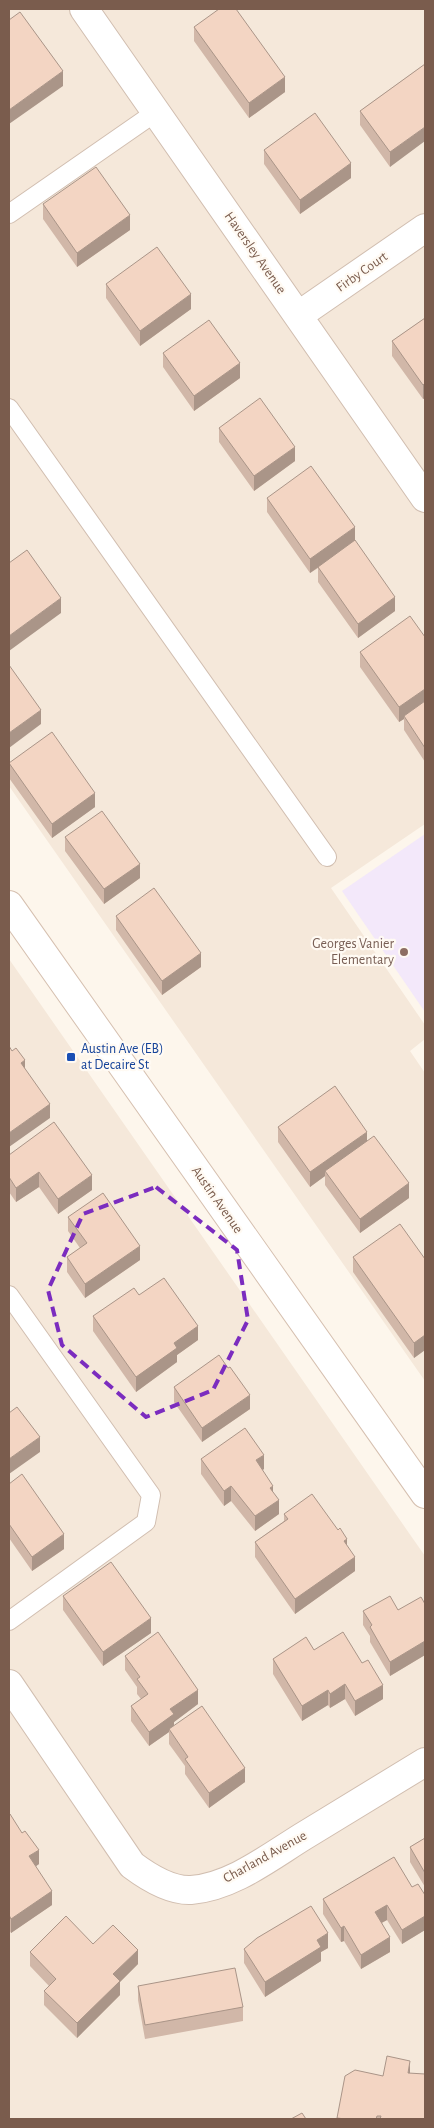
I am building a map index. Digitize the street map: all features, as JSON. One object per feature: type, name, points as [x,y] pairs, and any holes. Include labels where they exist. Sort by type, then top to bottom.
[{"type":"street","name":"Haversley Avenue","points":[[84,9],[425,498]]},
{"type":"street","name":"Firby Court","points":[[299,315],[425,228]]},
{"type":"street","name":"Austin Avenue","points":[[9,905],[425,1494]]},
{"type":"street","name":"Charland Avenue","points":[[9,1684],[132,1865],[148,1877],[166,1885],[189,1890],[208,1887],[248,1870],[425,1762]]},
{"type":"lane","points":[[9,214],[156,112]]},
{"type":"lane","points":[[9,408],[327,857]]},
{"type":"lane","points":[[9,1294],[151,1495],[146,1522],[9,1621]]},
{"type":"highlighted area","points":[[156,1187],[237,1250],[248,1320],[213,1390],[146,1417],[62,1345],[48,1290],[83,1214]]},
{"type":"shaded area","points":[[9,9],[425,9],[425,824],[331,888],[425,1025],[425,1039],[410,1051],[425,1073],[425,1381],[9,786]]},
{"type":"shaded area","name":"Georges Vanier Elementary","points":[[425,834],[425,1012],[342,891]]},
{"type":"shaded area","points":[[9,959],[425,1556],[425,2119],[9,2119]]},
{"type":"building","points":[[219,9],[236,9],[285,77],[249,103],[194,27]]},
{"type":"building","points":[[20,12],[63,71],[9,110],[9,20]]},
{"type":"building","points":[[425,64],[425,127],[390,152],[360,111]]},
{"type":"building","points":[[315,113],[351,163],[300,200],[264,150]]},
{"type":"building","points":[[96,167],[130,215],[77,253],[43,204]]},
{"type":"building","points":[[157,247],[191,294],[140,331],[106,284]]},
{"type":"building","points":[[425,318],[425,383],[423,385],[392,341]]},
{"type":"building","points":[[209,320],[240,363],[194,396],[163,353]]},
{"type":"building","points":[[260,398],[295,447],[254,476],[219,428]]},
{"type":"building","points":[[311,466],[355,527],[310,559],[267,498]]},
{"type":"building","points":[[355,540],[395,597],[358,624],[318,567]]},
{"type":"building","points":[[27,550],[61,598],[9,636],[9,563]]},
{"type":"building","points":[[410,616],[425,637],[425,689],[399,707],[360,652]]},
{"type":"building","points":[[9,665],[41,710],[9,733]]},
{"type":"building","points":[[425,701],[425,748],[404,716]]},
{"type":"building","points":[[52,732],[95,793],[52,824],[9,763]]},
{"type":"building","points":[[102,811],[140,864],[104,889],[65,837]]},
{"type":"building","points":[[154,888],[201,953],[162,981],[116,916]]},
{"type":"building","points":[[9,1046],[12,1051],[16,1048],[25,1060],[21,1063],[50,1104],[9,1133]]},
{"type":"building","points":[[335,1086],[367,1132],[310,1172],[278,1127]]},
{"type":"building","points":[[54,1122],[92,1175],[58,1199],[39,1172],[16,1188],[9,1177],[9,1155]]},
{"type":"building","points":[[374,1136],[409,1183],[360,1219],[325,1171]]},
{"type":"building","points":[[103,1193],[140,1246],[85,1284],[67,1257],[87,1243],[68,1217]]},
{"type":"building","points":[[400,1224],[425,1259],[425,1335],[414,1343],[353,1257]]},
{"type":"building","points":[[164,1278],[198,1326],[174,1343],[177,1348],[136,1377],[93,1316],[134,1288],[139,1295]]},
{"type":"building","points":[[219,1355],[250,1395],[202,1428],[174,1387]]},
{"type":"building","points":[[17,1407],[40,1437],[9,1459],[9,1413]]},
{"type":"building","points":[[245,1428],[264,1455],[256,1460],[273,1486],[270,1488],[279,1500],[255,1516],[231,1486],[224,1491],[201,1459]]},
{"type":"building","points":[[22,1474],[64,1534],[32,1557],[9,1524],[9,1484]]},
{"type":"building","points":[[312,1494],[338,1530],[340,1528],[347,1539],[344,1541],[355,1557],[295,1599],[255,1542],[288,1519],[284,1514]]},
{"type":"building","points":[[111,1562],[151,1618],[103,1652],[63,1596]]},
{"type":"building","points":[[390,1596],[398,1610],[421,1597],[425,1604],[425,1641],[390,1662],[363,1611]]},
{"type":"building","points":[[158,1632],[198,1690],[170,1709],[174,1714],[149,1732],[131,1706],[148,1694],[137,1679],[140,1677],[125,1656]]},
{"type":"building","points":[[343,1632],[362,1663],[368,1660],[383,1685],[355,1701],[345,1684],[330,1694],[328,1690],[302,1706],[273,1659],[306,1637],[314,1650]]},
{"type":"building","points":[[202,1706],[245,1768],[209,1793],[185,1759],[188,1757],[169,1729]]},
{"type":"building","points":[[10,1814],[22,1833],[25,1831],[39,1850],[29,1856],[52,1891],[11,1919],[9,1915]]},
{"type":"building","points":[[425,1838],[425,1873],[410,1847]]},
{"type":"building","points":[[394,1857],[412,1887],[418,1884],[425,1895],[425,1916],[402,1930],[387,1905],[375,1912],[390,1937],[361,1955],[344,1926],[341,1928],[323,1899]]},
{"type":"building","points":[[311,1906],[328,1933],[317,1940],[321,1947],[265,1982],[244,1949],[257,1938]]},
{"type":"building","points":[[66,1916],[93,1944],[113,1925],[138,1950],[113,1974],[120,1981],[77,2023],[44,1991],[56,1979],[30,1952]]},
{"type":"building","points":[[235,1968],[243,2007],[145,2025],[138,1986]]},
{"type":"building","points":[[387,2056],[410,2061],[408,2073],[425,2074],[425,2119],[380,2119],[381,2116],[377,2116],[376,2119],[337,2118],[345,2076],[355,2070],[383,2076]]},
{"type":"building","points":[[302,2113],[306,2119],[291,2119]]},
{"type":"place","name":"Georges Vanier Elementary","points":[[404,952]]},
{"type":"place","name":"Austin Ave (EB) at Decaire St","points":[[71,1057]]}]
